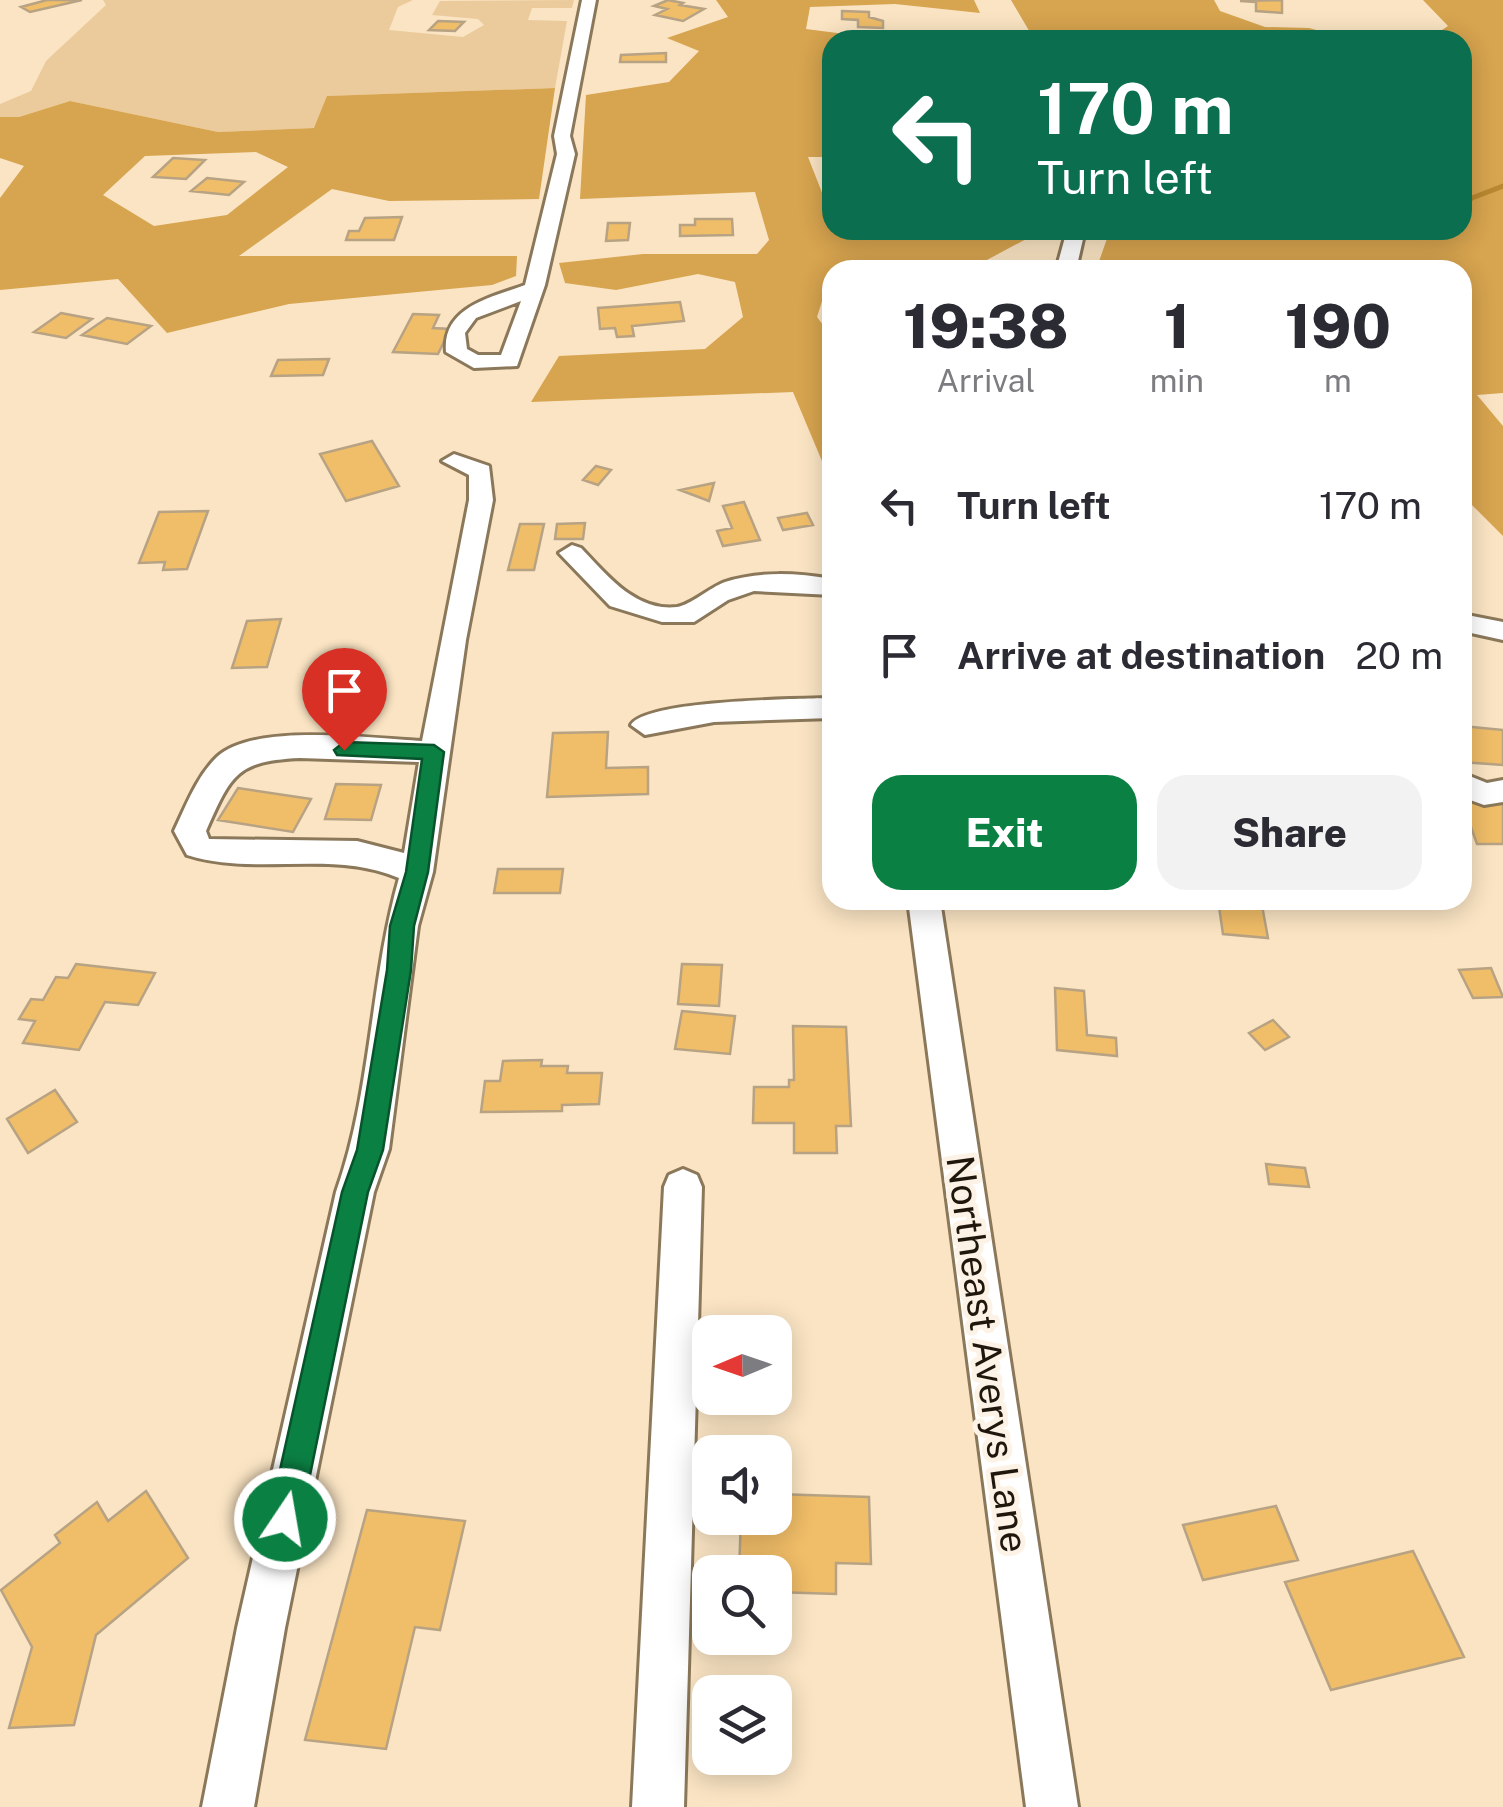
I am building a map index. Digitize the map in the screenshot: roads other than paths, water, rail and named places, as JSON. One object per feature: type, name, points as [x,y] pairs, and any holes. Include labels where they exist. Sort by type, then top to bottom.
[{"type":"street","points":[[531,290],[566,154],[562,136],[589,0]]},
{"type":"street","points":[[228,1807],[261,1628],[355,1192],[370,1150],[399,970],[402,926],[417,872],[467,557],[481,500],[481,471],[454,461]]},
{"type":"street","points":[[572,553],[621,604],[652,614],[684,616],[719,592],[762,579],[822,586]]},
{"type":"street","points":[[1472,624],[1503,631]]},
{"type":"street","points":[[645,725],[714,712],[822,708]]},
{"type":"street","points":[[417,872],[378,856],[356,853],[210,851],[198,847],[190,831],[225,768],[246,754],[437,738]]},
{"type":"street","points":[[1472,789],[1484,794],[1503,791]]},
{"type":"street","name":"Northeast Averys Lane","points":[[925,910],[1052,1807]]},
{"type":"street","points":[[658,1807],[683,1187]]},
{"type":"waterway","points":[[1472,198],[1503,186]]}]
